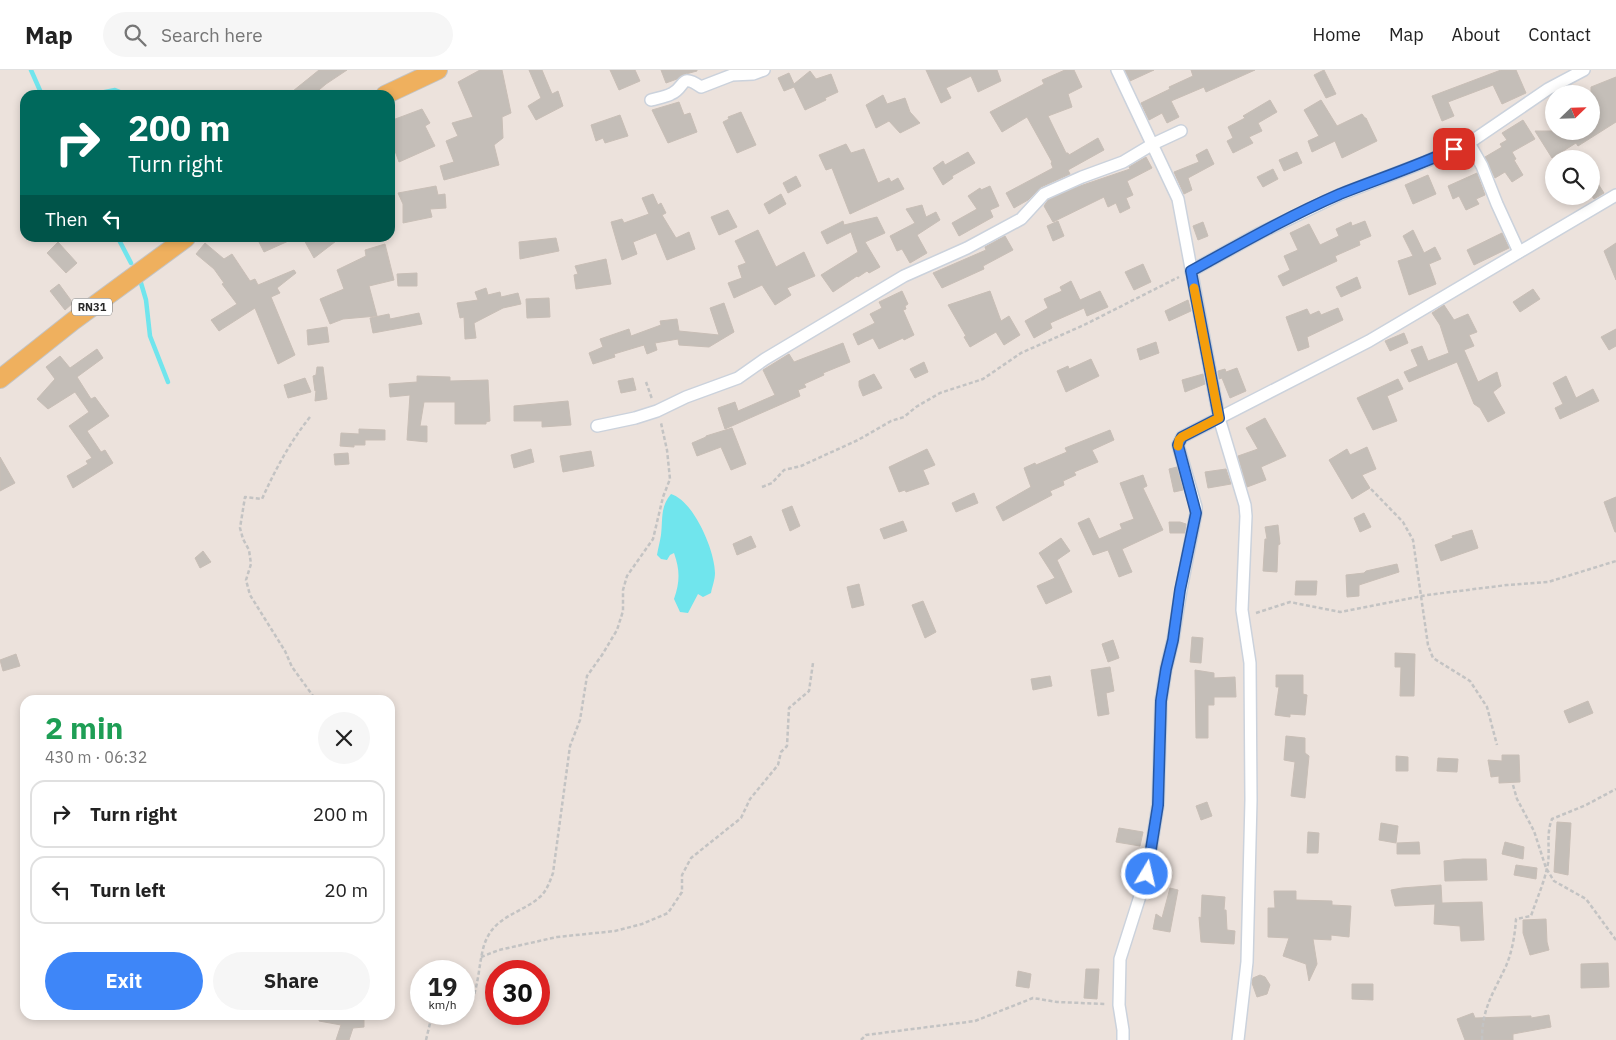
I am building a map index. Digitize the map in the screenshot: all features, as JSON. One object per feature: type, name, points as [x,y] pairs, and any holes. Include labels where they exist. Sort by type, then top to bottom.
[{"type":"main road","points":[[395,90],[438,70]]},
{"type":"main road","name":"RN31","points":[[0,379],[73,321],[181,242]]},
{"type":"street","points":[[651,100],[672,94],[689,80],[701,87],[732,76],[752,74],[764,70]]},
{"type":"street","points":[[1117,70],[1178,199],[1219,418],[1245,505],[1242,610],[1250,663],[1250,810],[1247,962],[1238,1040]]},
{"type":"street","points":[[1191,271],[1260,233],[1340,195],[1468,143],[1548,89],[1584,70]]},
{"type":"street","points":[[597,426],[635,418],[656,411],[686,397],[738,378],[765,359],[904,276],[967,248],[1021,219],[1044,194],[1123,162],[1153,144],[1181,131]]},
{"type":"street","points":[[1468,143],[1482,166],[1519,252]]},
{"type":"street","points":[[1123,1040],[1119,1004],[1120,959],[1147,874],[1158,805],[1161,701],[1173,640],[1180,590],[1196,513],[1178,445],[1182,437],[1369,340],[1616,196]]},
{"type":"path","points":[[762,487],[772,482],[784,470],[801,466],[858,440],[891,421],[904,417],[940,393],[983,379],[1021,353],[1084,325],[1191,271]]},
{"type":"path","points":[[475,990],[481,957],[487,938],[501,920],[541,896],[550,884],[570,746],[580,720],[587,676],[602,656],[617,630],[623,611],[623,590],[627,576],[653,540],[663,496],[670,479],[667,450],[646,382]]},
{"type":"path","points":[[310,417],[297,433],[273,473],[262,499],[245,497],[240,528],[249,550],[251,564],[246,580],[250,595],[285,651],[292,667],[312,695]]},
{"type":"path","points":[[1371,490],[1404,522],[1413,540],[1428,645],[1433,658],[1470,681],[1487,708],[1497,745]]},
{"type":"path","points":[[1243,619],[1261,610],[1290,602],[1340,612],[1422,596],[1507,585],[1548,582],[1616,561]]},
{"type":"path","points":[[481,957],[499,950],[557,937],[615,932],[642,924],[668,913],[682,892],[682,875],[691,858],[741,818],[750,799],[778,766],[781,752],[787,746],[789,708],[809,691],[813,663]]},
{"type":"path","points":[[1513,785],[1534,831],[1546,868],[1554,881],[1586,899],[1616,940]]},
{"type":"path","points":[[1482,1040],[1482,1024],[1485,1010],[1507,964],[1516,919],[1531,916],[1542,885],[1546,868],[1548,829],[1552,819],[1586,805],[1616,789]]},
{"type":"path","points":[[860,1040],[866,1035],[975,1021],[1033,998],[1057,1002],[1119,1004]]},
{"type":"path","points":[[426,1040],[430,1025]]},
{"type":"water","points":[[671,494],[688,506],[695,516],[707,540],[714,564],[715,576],[711,593],[703,597],[698,594],[688,613],[680,612],[674,599],[678,576],[674,553],[667,560],[661,559],[657,555],[664,508]]},
{"type":"building","points":[[319,70],[347,70],[319,90],[294,90]]},
{"type":"building","points":[[480,70],[502,70],[511,113],[502,117],[503,138],[494,145],[499,165],[444,180],[440,166],[454,162],[446,141],[458,136],[452,123],[473,117],[458,82]]},
{"type":"building","points":[[529,70],[542,70],[552,94],[558,91],[563,106],[536,120],[528,106],[541,98]]},
{"type":"building","points":[[610,70],[635,70],[640,81],[619,90]]},
{"type":"building","points":[[661,70],[697,71],[682,75],[666,83]]},
{"type":"building","points":[[926,70],[997,70],[1001,81],[978,92],[971,76],[946,88],[951,98],[941,103]]},
{"type":"building","points":[[1065,70],[1074,70],[1082,87],[1068,94],[1072,107],[1048,116],[1066,153],[1069,155],[1098,138],[1104,150],[1068,170],[1070,174],[1041,187],[1028,200],[1014,208],[1006,193],[1053,168],[1052,162],[1027,117],[1002,132],[990,112],[1044,84],[1042,80]]},
{"type":"building","points":[[1125,70],[1154,70],[1130,81]]},
{"type":"building","points":[[1191,70],[1255,70],[1206,92],[1204,87],[1171,101],[1179,117],[1167,123],[1162,113],[1149,120],[1141,103],[1193,76]]},
{"type":"building","points":[[1324,70],[1336,94],[1326,98],[1314,75]]},
{"type":"building","points":[[1501,70],[1516,70],[1526,93],[1502,104],[1493,85],[1448,102],[1454,116],[1442,121],[1432,96]]},
{"type":"building","points":[[810,71],[816,79],[831,74],[838,92],[805,110],[794,87],[784,91],[778,78],[789,73],[794,84]]},
{"type":"building","points":[[1616,77],[1616,122],[1600,132],[1600,85],[1596,85]]},
{"type":"building","points":[[883,95],[887,104],[905,98],[910,112],[920,123],[900,133],[889,121],[876,128],[866,105]]},
{"type":"building","points":[[1270,100],[1277,112],[1258,123],[1262,131],[1249,137],[1253,143],[1233,153],[1227,141],[1233,138],[1228,127],[1245,118],[1243,116]]},
{"type":"building","points":[[1321,100],[1337,126],[1362,114],[1366,118],[1377,141],[1342,158],[1335,141],[1312,152],[1308,141],[1319,136],[1304,110]]},
{"type":"building","points":[[679,102],[684,115],[690,113],[697,132],[668,143],[652,110]]},
{"type":"building","points":[[422,109],[430,123],[425,126],[435,146],[399,162],[395,151],[395,119]]},
{"type":"building","points":[[741,112],[756,145],[737,153],[723,122],[729,119],[728,117]]},
{"type":"building","points":[[620,115],[628,136],[605,143],[603,138],[596,141],[591,125]]},
{"type":"building","points":[[1523,120],[1535,139],[1512,152],[1516,159],[1514,160],[1523,175],[1512,182],[1505,172],[1495,178],[1485,157],[1502,147],[1500,144],[1507,140],[1502,133]]},
{"type":"building","points":[[1535,131],[1545,131],[1545,140],[1588,140],[1578,146],[1576,143],[1565,150],[1547,150]]},
{"type":"building","points":[[846,144],[851,153],[864,149],[878,183],[889,178],[891,182],[898,178],[904,189],[850,214],[832,168],[826,170],[819,155]]},
{"type":"building","points":[[1207,149],[1214,164],[1188,178],[1192,190],[1184,194],[1174,172],[1199,162],[1196,155]]},
{"type":"building","points":[[968,152],[975,163],[952,176],[953,178],[943,185],[933,168],[943,161],[945,165]]},
{"type":"building","points":[[1297,152],[1302,163],[1284,171],[1279,160]]},
{"type":"building","points":[[1146,157],[1152,168],[1127,181],[1133,195],[1126,198],[1130,208],[1120,213],[1116,203],[1108,207],[1104,197],[1053,222],[1044,206],[1048,200],[1077,187],[1130,169],[1129,167]]},
{"type":"building","points":[[1273,169],[1278,179],[1263,187],[1257,177]]},
{"type":"building","points":[[1477,173],[1485,195],[1476,199],[1479,204],[1466,210],[1459,196],[1453,199],[1448,186]]},
{"type":"building","points":[[1428,175],[1436,194],[1413,204],[1405,185]]},
{"type":"building","points":[[796,176],[801,186],[788,193],[783,183]]},
{"type":"building","points":[[436,186],[438,195],[445,194],[446,208],[430,209],[432,217],[403,223],[403,204],[398,193]]},
{"type":"building","points":[[990,186],[999,206],[990,210],[993,217],[959,236],[952,223],[977,209],[968,196],[980,188],[981,190]]},
{"type":"building","points":[[1600,187],[1604,193],[1600,195]]},
{"type":"building","points":[[653,194],[658,205],[661,203],[666,213],[662,215],[676,238],[689,232],[695,249],[667,260],[656,233],[633,242],[637,254],[622,260],[611,222],[622,219],[624,223],[649,214],[642,198]]},
{"type":"building","points":[[781,194],[786,204],[769,214],[764,204]]},
{"type":"building","points":[[922,205],[926,217],[936,212],[940,220],[917,235],[927,253],[910,263],[902,249],[897,251],[890,236],[915,223],[906,209]]},
{"type":"building","points":[[728,210],[737,227],[719,235],[711,217]]},
{"type":"building","points":[[877,217],[885,233],[865,242],[880,267],[869,273],[867,271],[857,276],[833,292],[821,275],[858,252],[851,232],[827,244],[821,232],[843,221],[844,225]]},
{"type":"building","points":[[1058,221],[1064,236],[1053,241],[1047,226]]},
{"type":"building","points":[[1365,221],[1371,236],[1359,241],[1360,245],[1335,256],[1337,261],[1283,286],[1278,276],[1290,270],[1284,256],[1298,250],[1290,233],[1309,224],[1320,245],[1339,236],[1336,229],[1351,222],[1352,226]]},
{"type":"building","points":[[1203,222],[1208,236],[1198,240],[1193,226]]},
{"type":"building","points":[[758,230],[776,267],[804,252],[815,276],[787,288],[791,295],[775,305],[762,285],[734,298],[728,283],[742,278],[738,266],[746,263],[735,241]]},
{"type":"building","points":[[1413,230],[1424,253],[1435,247],[1441,259],[1429,264],[1436,284],[1409,295],[1398,261],[1413,256],[1403,236]]},
{"type":"building","points":[[1502,233],[1509,248],[1474,265],[1467,250]]},
{"type":"building","points":[[1005,236],[1013,250],[983,266],[984,269],[942,288],[933,273],[986,250],[985,247]]},
{"type":"building","points":[[556,238],[559,251],[520,259],[519,242]]},
{"type":"building","points":[[58,242],[77,263],[66,273],[47,253]]},
{"type":"building","points":[[259,242],[286,242],[264,252]]},
{"type":"building","points":[[305,242],[335,242],[314,258]]},
{"type":"building","points":[[205,243],[224,259],[232,254],[250,281],[255,279],[258,285],[294,270],[296,273],[277,288],[280,293],[271,297],[295,355],[278,364],[255,308],[219,331],[211,320],[237,304],[222,284],[224,283],[214,269],[196,254]]},
{"type":"building","points":[[1616,243],[1616,280],[1604,251]]},
{"type":"building","points":[[385,244],[394,280],[369,286],[377,316],[343,319],[330,324],[320,299],[344,289],[337,270],[366,256],[365,250]]},
{"type":"building","points":[[606,259],[611,284],[576,289],[574,275],[578,274],[575,266]]},
{"type":"building","points":[[1143,264],[1151,282],[1134,290],[1125,272]]},
{"type":"building","points":[[417,273],[417,286],[398,286],[397,274]]},
{"type":"building","points":[[1357,277],[1361,288],[1341,297],[1336,287]]},
{"type":"building","points":[[1071,281],[1080,300],[1100,291],[1108,307],[1087,316],[1084,308],[1050,323],[1052,328],[1034,338],[1025,321],[1048,308],[1044,299],[1062,291],[1060,287]]},
{"type":"building","points":[[59,284],[73,303],[65,310],[50,291]]},
{"type":"building","points":[[486,288],[488,295],[500,292],[501,297],[518,293],[521,304],[503,308],[474,323],[476,338],[465,339],[464,317],[460,318],[457,303],[478,300],[475,292]]},
{"type":"building","points":[[1533,289],[1540,299],[1520,312],[1513,302]]},
{"type":"building","points":[[902,291],[908,304],[905,306],[906,309],[903,310],[914,335],[879,349],[873,338],[858,345],[853,334],[875,323],[870,314],[882,308],[879,302]]},
{"type":"building","points":[[990,291],[1001,321],[1009,316],[1020,335],[1004,345],[996,332],[970,347],[964,337],[966,336],[948,305]]},
{"type":"building","points":[[549,298],[550,317],[527,318],[526,299]]},
{"type":"building","points":[[1188,300],[1191,311],[1169,321],[1165,311]]},
{"type":"building","points":[[724,303],[734,332],[709,347],[679,345],[678,339],[655,343],[657,350],[647,354],[644,345],[614,354],[615,357],[593,364],[589,353],[603,347],[600,339],[629,329],[631,336],[661,325],[660,321],[677,319],[679,331],[719,335],[710,308]]},
{"type":"building","points":[[1444,305],[1454,320],[1468,314],[1477,332],[1469,335],[1474,346],[1464,350],[1478,382],[1497,372],[1501,386],[1493,392],[1505,413],[1488,422],[1480,408],[1474,404],[1457,362],[1409,382],[1404,372],[1418,366],[1411,350],[1422,346],[1428,361],[1449,353],[1440,325],[1432,313]]},
{"type":"building","points":[[1338,308],[1343,320],[1307,337],[1309,347],[1298,351],[1286,317],[1307,309],[1310,315],[1319,311],[1321,315]]},
{"type":"building","points":[[419,313],[422,324],[373,333],[370,318],[389,314],[390,319]]},
{"type":"building","points":[[327,327],[329,342],[308,345],[307,330]]},
{"type":"building","points":[[1616,329],[1616,346],[1609,350],[1601,337]]},
{"type":"building","points":[[1404,333],[1408,343],[1390,351],[1385,341]]},
{"type":"building","points":[[1156,342],[1159,353],[1140,360],[1137,349]]},
{"type":"building","points":[[843,343],[850,362],[823,373],[824,375],[804,384],[806,387],[798,390],[800,396],[725,429],[718,408],[735,402],[738,411],[775,395],[763,370],[789,354],[794,362]]},
{"type":"building","points":[[97,349],[103,358],[77,377],[91,399],[95,397],[109,416],[87,431],[101,452],[105,450],[113,463],[73,488],[67,476],[88,464],[86,461],[92,458],[69,426],[89,412],[75,392],[48,409],[37,399],[55,379],[46,367],[60,356],[70,368]]},
{"type":"building","points":[[1091,359],[1099,376],[1066,392],[1057,371],[1068,366],[1069,369]]},
{"type":"building","points":[[924,362],[928,372],[915,378],[910,369]]},
{"type":"building","points":[[317,367],[323,367],[327,399],[315,401],[316,390],[313,376],[316,375]]},
{"type":"building","points":[[1237,368],[1246,391],[1230,398],[1222,378],[1219,379],[1218,371],[1225,369],[1226,372]]},
{"type":"building","points":[[874,374],[882,388],[863,396],[859,381]]},
{"type":"building","points":[[1203,374],[1205,384],[1185,392],[1182,380]]},
{"type":"building","points":[[417,376],[450,377],[450,381],[488,380],[490,421],[486,422],[486,424],[455,424],[455,402],[424,402],[420,426],[427,426],[427,442],[407,440],[410,395],[390,397],[389,384],[417,382]]},
{"type":"building","points":[[1566,376],[1576,398],[1593,389],[1599,401],[1560,419],[1555,408],[1563,404],[1553,383]]},
{"type":"building","points":[[305,378],[311,392],[288,398],[284,385]]},
{"type":"building","points":[[633,378],[636,390],[621,393],[618,381]]},
{"type":"building","points":[[1398,379],[1403,389],[1387,396],[1397,421],[1373,430],[1357,398]]},
{"type":"building","points":[[568,401],[571,425],[542,427],[542,421],[514,421],[514,406]]},
{"type":"building","points":[[1265,418],[1286,456],[1261,467],[1266,480],[1247,487],[1238,456],[1258,449],[1246,428]]},
{"type":"building","points":[[732,428],[746,464],[731,470],[721,447],[697,456],[692,443],[706,436]]},
{"type":"building","points":[[359,429],[385,430],[385,440],[365,440],[365,445],[354,445],[354,447],[340,446],[341,433],[359,434]]},
{"type":"building","points":[[1110,430],[1114,440],[1092,450],[1098,462],[1074,472],[1076,475],[1063,481],[1064,485],[1050,491],[1052,495],[1003,521],[996,507],[1031,487],[1024,468],[1067,452],[1065,448]]},
{"type":"building","points":[[1367,447],[1376,469],[1362,475],[1370,488],[1352,499],[1329,460],[1347,449],[1350,455]]},
{"type":"building","points":[[531,449],[534,462],[514,468],[511,455]]},
{"type":"building","points":[[927,449],[935,465],[923,470],[929,484],[906,492],[905,490],[899,492],[889,467]]},
{"type":"building","points":[[591,451],[594,466],[563,472],[560,456]]},
{"type":"building","points":[[348,453],[349,464],[335,465],[334,454]]},
{"type":"building","points":[[0,457],[15,483],[0,491]]},
{"type":"building","points":[[1177,467],[1183,490],[1174,492],[1169,469]]},
{"type":"building","points":[[1226,469],[1231,484],[1208,488],[1205,472]]},
{"type":"building","points":[[1143,475],[1147,486],[1143,488],[1163,530],[1122,549],[1132,572],[1119,577],[1108,550],[1093,555],[1078,523],[1089,518],[1099,539],[1122,529],[1120,524],[1134,519],[1120,483]]},
{"type":"building","points":[[974,493],[978,503],[956,512],[952,503]]},
{"type":"building","points":[[1616,497],[1616,532],[1615,532],[1604,502]]},
{"type":"building","points":[[792,506],[800,526],[790,531],[782,510]]},
{"type":"building","points":[[1364,513],[1371,527],[1360,532],[1354,518]]},
{"type":"building","points":[[903,521],[907,531],[884,539],[880,529]]},
{"type":"building","points":[[1169,522],[1186,524],[1185,533],[1170,533]]},
{"type":"building","points":[[1278,525],[1280,544],[1278,545],[1277,572],[1263,571],[1265,539],[1267,539],[1265,527]]},
{"type":"building","points":[[1472,530],[1478,548],[1441,561],[1435,545],[1453,538],[1452,536]]},
{"type":"building","points":[[751,536],[756,547],[737,555],[733,544]]},
{"type":"building","points":[[1061,538],[1070,551],[1057,560],[1072,592],[1046,604],[1037,586],[1055,578],[1039,553]]},
{"type":"building","points":[[203,551],[211,562],[200,568],[195,558]]},
{"type":"building","points":[[1397,564],[1399,572],[1359,585],[1359,596],[1347,597],[1346,575],[1364,573]]},
{"type":"building","points":[[1296,581],[1317,581],[1316,595],[1295,595]]},
{"type":"building","points":[[859,584],[864,605],[852,608],[847,587]]},
{"type":"building","points":[[923,601],[936,632],[925,638],[912,605]]},
{"type":"building","points":[[1192,637],[1203,638],[1201,663],[1190,662]]},
{"type":"building","points":[[1113,640],[1119,658],[1108,662],[1102,644]]},
{"type":"building","points":[[1395,653],[1415,654],[1414,696],[1400,696],[1401,667],[1395,667]]},
{"type":"building","points":[[16,654],[20,666],[3,671],[0,660]]},
{"type":"building","points":[[1110,667],[1114,691],[1106,693],[1109,714],[1098,716],[1091,670]]},
{"type":"building","points":[[1195,670],[1214,673],[1214,678],[1235,677],[1236,697],[1214,697],[1214,705],[1208,705],[1208,738],[1196,738]]},
{"type":"building","points":[[1276,675],[1303,675],[1303,694],[1307,695],[1305,715],[1290,714],[1290,717],[1275,715],[1279,687],[1276,687]]},
{"type":"building","points":[[1050,676],[1052,686],[1033,690],[1031,679]]},
{"type":"building","points":[[1588,701],[1593,713],[1569,723],[1564,711]]},
{"type":"building","points":[[1286,736],[1305,738],[1305,753],[1309,756],[1305,798],[1291,796],[1295,762],[1284,760]]},
{"type":"building","points":[[1502,755],[1519,755],[1520,782],[1499,783],[1499,776],[1491,777],[1488,760],[1502,761]]},
{"type":"building","points":[[1396,756],[1408,757],[1408,771],[1396,771]]},
{"type":"building","points":[[1438,758],[1458,759],[1457,772],[1437,771]]},
{"type":"building","points":[[1207,802],[1212,816],[1201,820],[1196,806]]},
{"type":"building","points":[[1557,822],[1571,823],[1568,875],[1554,872]]},
{"type":"building","points":[[1381,823],[1398,826],[1396,843],[1379,840]]},
{"type":"building","points":[[1119,828],[1143,832],[1140,846],[1116,842]]},
{"type":"building","points":[[1308,832],[1319,833],[1318,853],[1307,853]]},
{"type":"building","points":[[1419,842],[1420,854],[1397,854],[1397,843]]},
{"type":"building","points":[[1505,842],[1524,847],[1523,859],[1502,854]]},
{"type":"building","points":[[1486,859],[1487,880],[1445,881],[1444,861]]},
{"type":"building","points":[[1516,865],[1537,868],[1536,879],[1514,875]]},
{"type":"building","points":[[1441,885],[1442,903],[1482,902],[1484,940],[1461,941],[1460,926],[1434,924],[1435,904],[1395,906],[1391,890]]},
{"type":"building","points":[[1170,888],[1178,890],[1170,932],[1153,929],[1156,914],[1162,918]]},
{"type":"building","points":[[1274,891],[1296,891],[1296,900],[1332,901],[1332,905],[1351,906],[1349,937],[1331,935],[1331,940],[1313,939],[1317,964],[1309,981],[1306,964],[1283,956],[1289,938],[1268,937],[1268,908],[1275,908]]},
{"type":"building","points":[[1202,895],[1225,897],[1224,910],[1226,910],[1227,930],[1235,931],[1234,944],[1201,942],[1199,917],[1201,918]]},
{"type":"building","points":[[1546,919],[1549,950],[1530,955],[1523,933],[1523,920]]},
{"type":"building","points":[[1608,963],[1609,987],[1581,988],[1581,964]]},
{"type":"building","points":[[1086,969],[1099,969],[1097,999],[1084,998]]},
{"type":"building","points":[[1018,971],[1031,974],[1029,988],[1016,986]]},
{"type":"building","points":[[1260,975],[1265,977],[1270,985],[1267,994],[1257,997],[1252,983],[1253,978]]},
{"type":"building","points":[[1352,984],[1373,984],[1373,1000],[1352,999]]},
{"type":"building","points":[[1473,1013],[1475,1018],[1531,1016],[1531,1018],[1549,1015],[1551,1027],[1513,1034],[1513,1040],[1465,1040],[1457,1019]]},
{"type":"building","points":[[364,1020],[364,1027],[353,1028],[349,1040],[336,1040],[341,1025],[319,1021]]},
{"type":"waterway","points":[[31,70],[40,90]]},
{"type":"waterway","points":[[120,242],[131,263]]},
{"type":"waterway","points":[[141,283],[146,300],[150,336],[168,382]]},
{"type":"slow traffic","points":[[1178,446],[1179,440],[1182,437],[1219,418],[1194,288]]},
{"type":"route","points":[[1147,874],[1158,805],[1161,701],[1173,640],[1180,590],[1196,513],[1196,507],[1178,445],[1182,437],[1219,418],[1191,271],[1260,233],[1340,195],[1454,149]]}]
